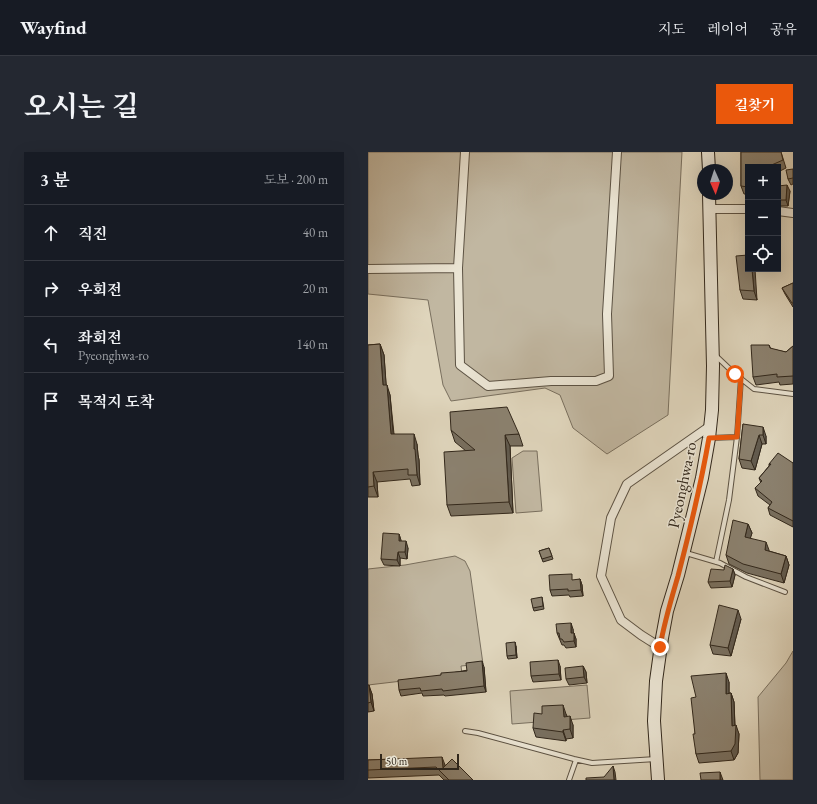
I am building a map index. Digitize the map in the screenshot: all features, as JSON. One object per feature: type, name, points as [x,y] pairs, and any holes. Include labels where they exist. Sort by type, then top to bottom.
[{"type":"main road","points":[[708,152],[709,164]]},
{"type":"main road","name":"Pyeonghwa-ro","points":[[658,780],[654,721],[656,681],[660,647],[667,611],[702,478],[712,410],[713,354],[709,200]]},
{"type":"street","points":[[465,152],[458,268],[460,365],[488,386],[551,381],[596,381],[609,376],[607,314],[617,152]]},
{"type":"street","points":[[709,209],[745,209]]},
{"type":"street","points":[[781,211],[793,213]]},
{"type":"street","points":[[368,269],[458,268]]},
{"type":"street","points":[[660,647],[621,620],[601,576],[611,518],[627,484],[709,432]]},
{"type":"lane","points":[[713,354],[754,389],[793,394]]},
{"type":"lane","points":[[716,562],[729,500],[737,437],[741,378]]},
{"type":"lane","points":[[709,432],[737,437]]},
{"type":"lane","points":[[683,552],[716,562],[746,577],[785,592]]},
{"type":"lane","points":[[465,731],[478,733],[592,763],[656,759]]},
{"type":"lane","points":[[569,780],[576,760]]},
{"type":"shaded area","points":[[368,152],[682,152],[668,415],[607,454],[573,428],[560,395],[545,388],[451,401],[443,385],[428,300],[368,294]]},
{"type":"shaded area","points":[[523,451],[537,451],[542,511],[516,513],[512,458]]},
{"type":"shaded area","points":[[455,556],[465,561],[470,571],[483,664],[461,666],[462,674],[368,685],[368,569],[405,565]]},
{"type":"shaded area","points":[[793,651],[793,780],[760,780],[758,697],[786,663]]},
{"type":"shaded area","points":[[587,685],[590,718],[512,724],[510,691]]},
{"type":"building","points":[[741,152],[781,152],[783,160],[774,164],[745,164],[745,187],[741,186]]},
{"type":"building","points":[[793,169],[793,178],[788,179],[786,170]]},
{"type":"building","points":[[787,185],[786,200],[781,200],[781,186]]},
{"type":"building","points":[[745,255],[745,272],[752,272],[754,291],[740,290],[736,256]]},
{"type":"building","points":[[793,283],[793,303],[792,303],[782,288]]},
{"type":"building","points":[[380,344],[383,385],[387,385],[391,434],[414,434],[417,475],[408,475],[408,469],[373,472],[374,486],[368,487],[368,345]]},
{"type":"building","points":[[751,345],[769,345],[770,348],[786,352],[793,346],[793,376],[777,377],[777,374],[753,377]]},
{"type":"building","points":[[507,407],[519,434],[505,435],[509,502],[447,505],[444,452],[475,450],[451,430],[450,412]]},
{"type":"building","points":[[743,424],[763,427],[763,435],[759,435],[751,461],[739,459]]},
{"type":"building","points":[[778,453],[793,463],[793,521],[768,508],[772,502],[755,488],[762,481],[759,478]]},
{"type":"building","points":[[733,520],[748,524],[745,537],[766,542],[765,550],[786,556],[781,574],[743,564],[726,555]]},
{"type":"building","points":[[383,533],[399,534],[399,541],[406,541],[405,552],[398,552],[397,560],[381,559]]},
{"type":"building","points":[[549,548],[552,556],[542,559],[539,551]]},
{"type":"building","points":[[725,565],[733,569],[730,581],[708,582],[711,569],[724,570]]},
{"type":"building","points":[[572,574],[572,580],[580,579],[581,590],[550,590],[549,575]]},
{"type":"building","points":[[542,597],[543,606],[533,608],[531,599]]},
{"type":"building","points":[[719,605],[738,610],[728,648],[710,645]]},
{"type":"building","points":[[571,623],[571,633],[574,633],[574,641],[564,642],[560,639],[559,633],[557,633],[556,624]]},
{"type":"building","points":[[515,642],[516,655],[507,656],[506,643]]},
{"type":"building","points":[[558,660],[559,674],[531,676],[530,662]]},
{"type":"building","points":[[482,661],[484,686],[443,691],[442,689],[421,691],[420,688],[399,690],[398,680],[441,675],[441,673],[467,671],[466,663]]},
{"type":"building","points":[[583,666],[584,677],[566,679],[565,668]]},
{"type":"building","points":[[726,673],[726,694],[731,693],[732,726],[736,725],[735,744],[731,751],[696,754],[693,734],[695,734],[691,698],[696,697],[691,676]]},
{"type":"building","points":[[368,685],[371,702],[368,703]]},
{"type":"building","points":[[563,705],[564,717],[570,716],[570,729],[563,730],[563,732],[533,728],[534,713],[542,714],[542,706]]},
{"type":"building","points":[[442,757],[443,768],[452,759],[473,780],[449,780],[436,767],[368,770],[368,760]]},
{"type":"building","points":[[613,766],[614,780],[586,780],[586,778],[604,777]]},
{"type":"building","points":[[720,772],[720,780],[701,780],[700,773]]},
{"type":"route","points":[[660,647],[667,611],[678,575],[702,478],[709,438],[737,437],[741,378],[735,374]]}]
